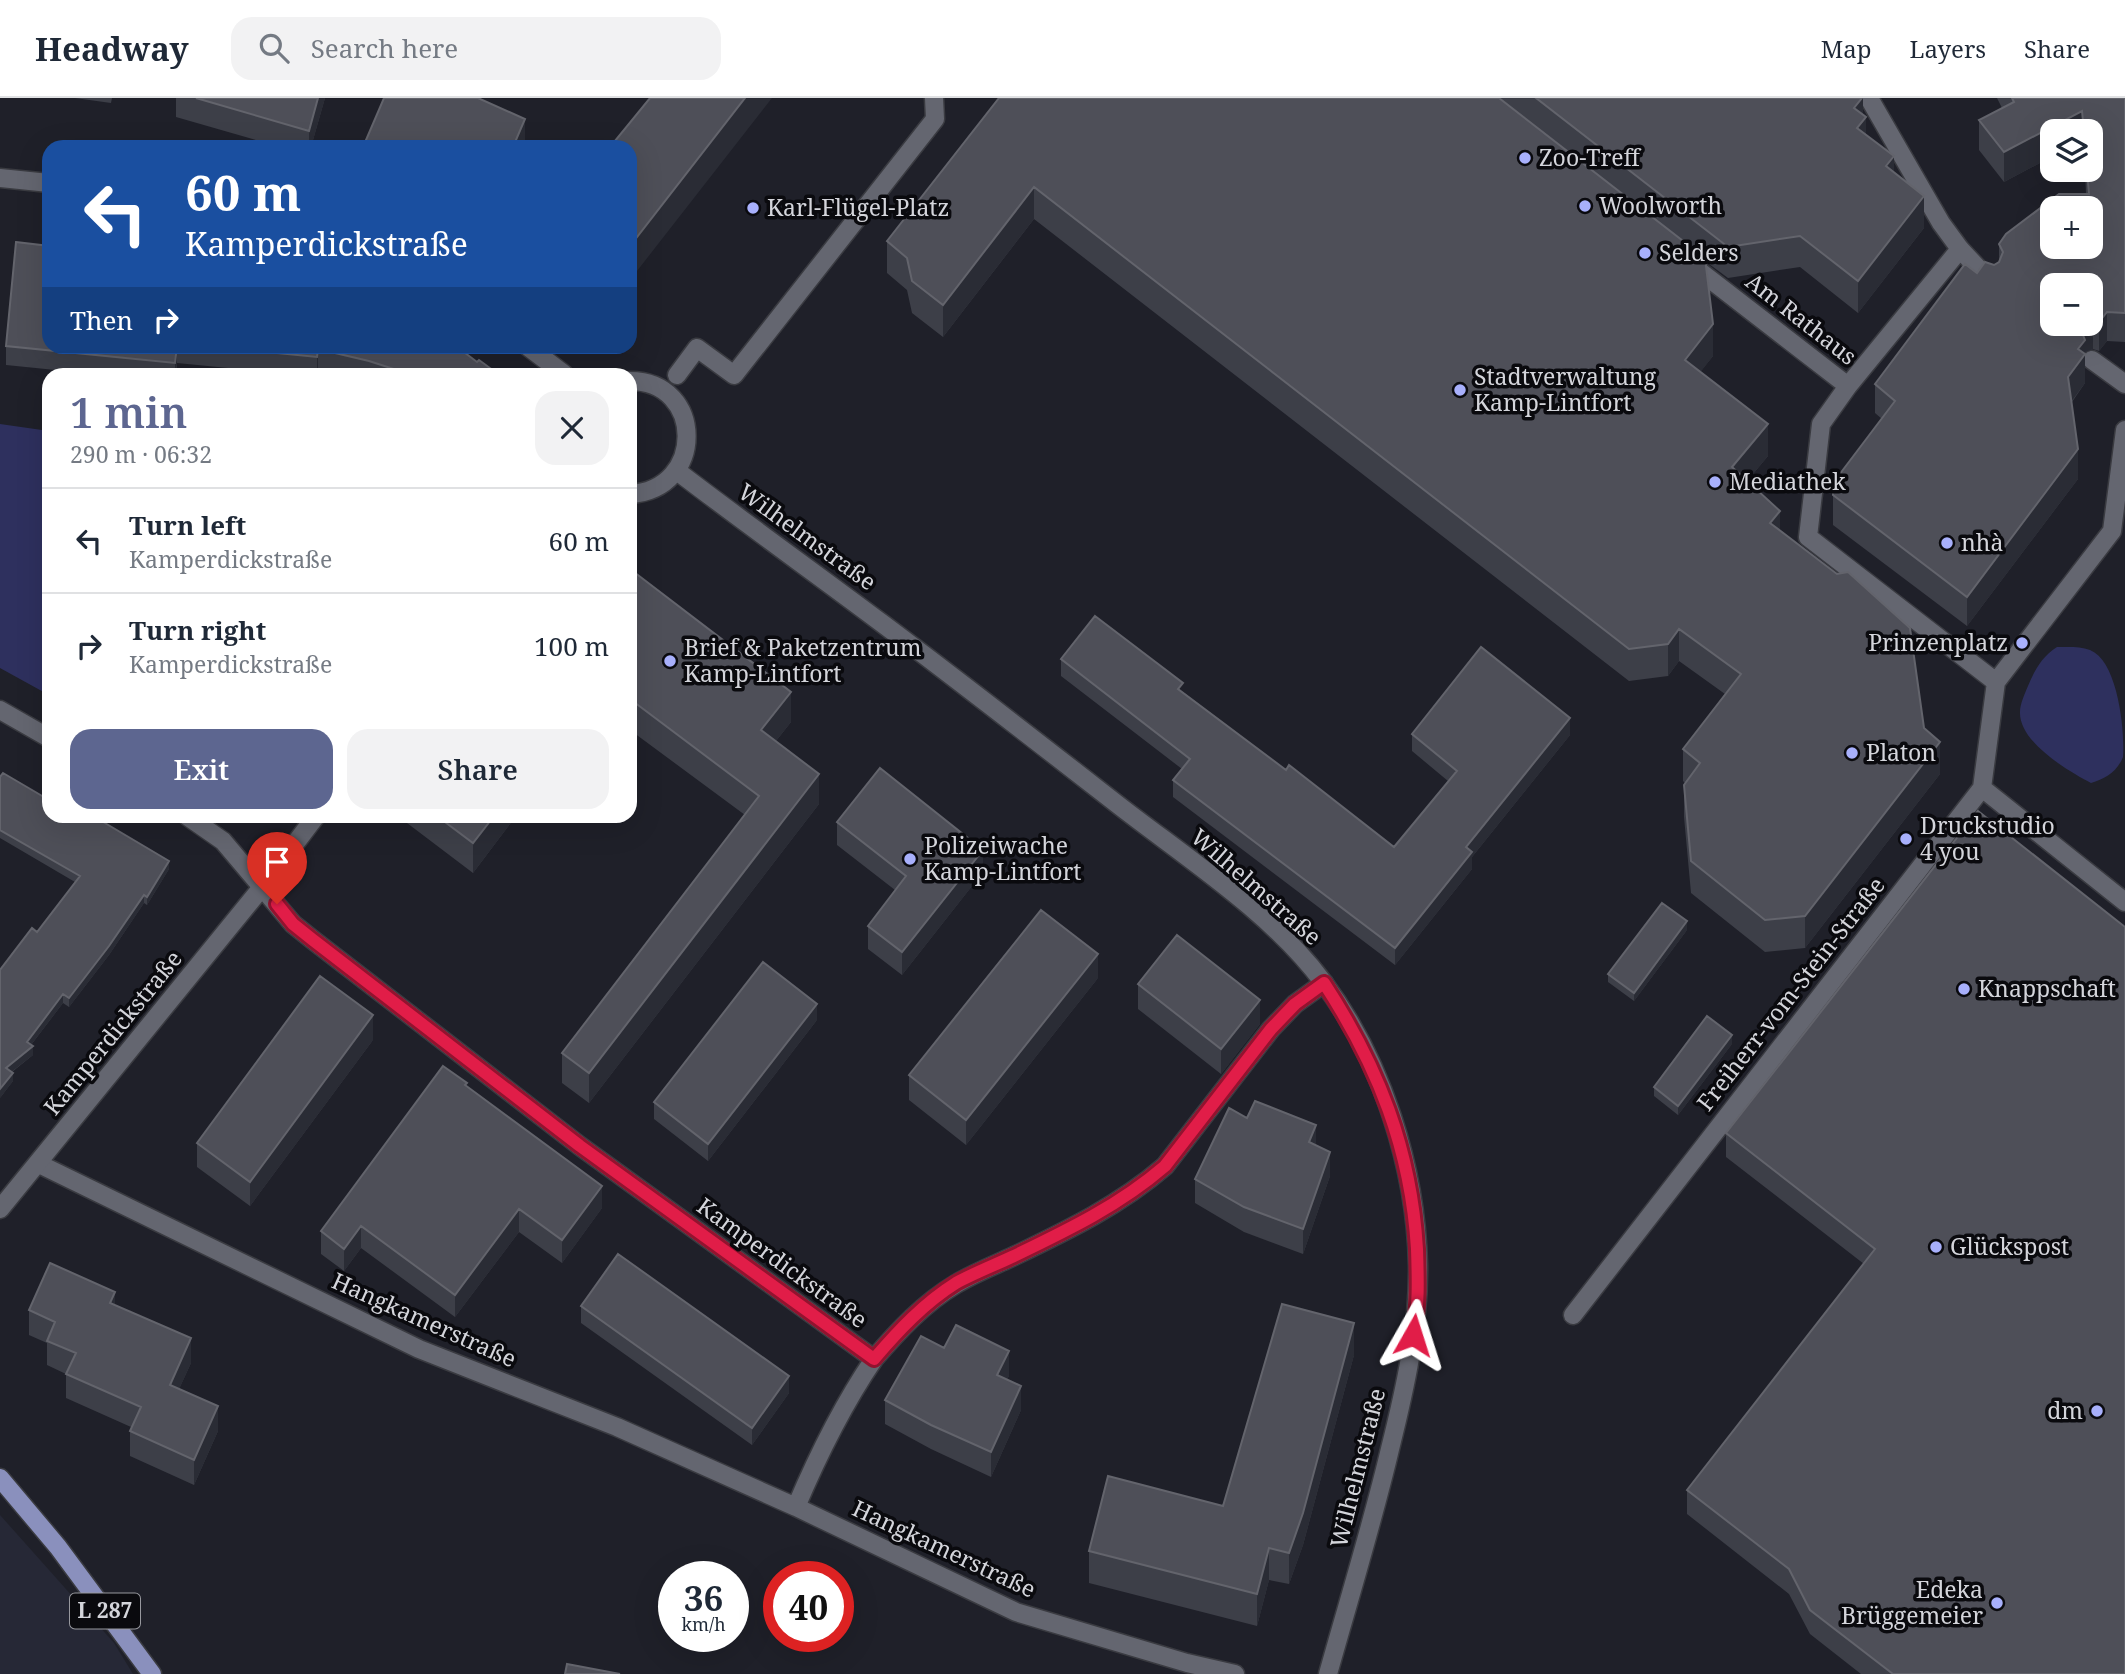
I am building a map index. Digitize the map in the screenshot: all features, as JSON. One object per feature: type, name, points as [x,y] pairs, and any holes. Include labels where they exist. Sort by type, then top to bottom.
[{"type":"main road","name":"L 287","points":[[0,1478],[58,1548],[152,1674]]},
{"type":"street","points":[[677,375],[697,348],[734,375],[935,119],[934,98]]},
{"type":"street","points":[[1869,98],[1941,223],[1960,249],[1992,283]]},
{"type":"street","points":[[0,178],[42,182]]},
{"type":"street","points":[[1848,386],[1960,249]]},
{"type":"street","name":"Am Rathaus","points":[[1673,251],[1848,386],[1821,424],[1808,537],[1996,682]]},
{"type":"street","points":[[538,354],[556,368]]},
{"type":"street","points":[[2092,360],[2125,384]]},
{"type":"street","points":[[637,381],[656,386],[674,400],[681,410],[687,430],[687,450],[677,471],[655,490],[637,493]]},
{"type":"street","points":[[2125,430],[2112,531],[1996,682],[1982,788],[2125,902]]},
{"type":"street","name":"Wilhelmstraße","points":[[677,471],[983,699],[1241,901],[1297,951],[1324,983],[1347,1019],[1397,1130],[1406,1160],[1415,1214],[1417,1319],[1399,1413],[1373,1517],[1328,1674]]},
{"type":"street","points":[[0,710],[42,734]]},
{"type":"street","name":"Freiherr-vom-Stein-Straße","points":[[1573,1315],[1982,788]]},
{"type":"street","points":[[197,823],[223,841],[263,886]]},
{"type":"street","name":"Kamperdickstraße","points":[[0,1209],[263,886],[311,823]]},
{"type":"street","name":"Kamperdickstraße","points":[[263,886],[293,924],[344,964],[580,1146],[874,1359],[923,1307],[956,1283],[1112,1207],[1144,1184],[1165,1166],[1283,1015],[1324,983]]},
{"type":"street","name":"Hangkamerstraße","points":[[39,1164],[419,1349],[617,1427],[796,1507],[1016,1612],[1186,1663],[1235,1674]]},
{"type":"street","points":[[796,1507],[842,1408],[874,1359]]},
{"type":"shaded area","points":[[0,424],[42,430],[42,691],[0,668]]},
{"type":"shaded area","points":[[2057,647],[2086,649],[2100,657],[2118,698],[2123,731],[2123,757],[2110,774],[2091,783],[2046,754],[2027,734],[2022,723],[2020,712],[2024,695],[2036,669]]},
{"type":"shaded area","points":[[0,1515],[114,1643],[133,1674],[0,1674]]},
{"type":"building","points":[[196,98],[318,98],[309,131]]},
{"type":"building","points":[[384,98],[478,98],[525,119],[516,140],[366,140]]},
{"type":"building","points":[[650,98],[745,98],[637,237],[637,140],[616,140]]},
{"type":"building","name":"Stadtverwaltung Kamp-Lintfort","points":[[999,98],[1499,98],[1705,258],[1713,324],[1685,360],[1768,424],[1732,467],[1780,511],[1770,523],[1837,574],[1848,572],[1910,628],[1924,728],[1940,742],[1805,916],[1765,920],[1691,861],[1684,785],[1700,763],[1683,749],[1741,674],[1679,629],[1668,644],[1629,649],[1034,187],[943,305],[912,281],[907,258],[887,241]]},
{"type":"building","points":[[1536,98],[1862,98],[1854,108],[1866,117],[1857,128],[1894,156],[1886,166],[1924,196],[1858,281],[1800,236],[1728,247]]},
{"type":"building","points":[[2012,98],[2125,98],[2125,313],[2107,312],[2103,317],[2103,273],[2040,273],[2040,336],[2083,336],[2085,340],[2078,349],[2085,354],[2068,377],[2078,449],[1967,597],[1833,495],[1833,483],[1895,401],[1875,384],[1965,264],[1977,273],[1985,262],[1994,265],[1999,262],[2003,252],[1999,244],[2006,234],[2040,208],[2040,259],[2103,259],[2103,196],[2056,196],[2089,194],[2088,182],[2103,182],[2103,119],[2083,119],[2082,111],[2067,119],[2040,119],[2040,133],[2004,152],[1979,120],[2014,102]]},
{"type":"building","points":[[16,242],[42,245],[42,350],[6,346]]},
{"type":"building","points":[[86,354],[176,354],[175,363]]},
{"type":"building","points":[[287,354],[317,354],[317,357]]},
{"type":"building","points":[[339,354],[466,354],[490,368],[391,368]]},
{"type":"building","points":[[637,574],[791,692],[761,730],[819,774],[589,1073],[562,1053],[759,796],[637,704]]},
{"type":"building","points":[[1095,616],[1183,683],[1178,689],[1286,770],[1289,765],[1394,847],[1457,771],[1412,734],[1481,647],[1570,718],[1466,847],[1472,852],[1395,948],[1173,780],[1190,759],[1061,659]]},
{"type":"building","points":[[880,768],[983,850],[902,952],[868,926],[906,876],[837,822]]},
{"type":"building","points":[[3,773],[42,796],[42,823],[105,823],[169,861],[147,897],[144,895],[69,998],[63,994],[27,1042],[33,1046],[6,1068],[13,1073],[0,1089],[0,970],[32,928],[37,932],[80,876],[0,830],[0,777]]},
{"type":"building","points":[[1978,811],[2125,927],[2125,1674],[1893,1674],[1810,1610],[1789,1569],[1687,1490],[1875,1249],[1726,1133]]},
{"type":"building","points":[[446,823],[489,823],[473,843]]},
{"type":"building","points":[[1662,903],[1687,921],[1634,993],[1608,974]]},
{"type":"building","points":[[1041,910],[1098,954],[966,1120],[909,1075]]},
{"type":"building","points":[[1177,935],[1260,1000],[1221,1049],[1138,984]]},
{"type":"building","points":[[763,962],[817,1004],[708,1144],[654,1102]]},
{"type":"building","points":[[320,976],[373,1015],[250,1182],[197,1143]]},
{"type":"building","points":[[1707,1016],[1732,1035],[1678,1106],[1654,1087]]},
{"type":"building","points":[[443,1066],[602,1186],[562,1240],[519,1209],[455,1295],[361,1226],[344,1249],[321,1231]]},
{"type":"building","points":[[1255,1101],[1316,1125],[1309,1142],[1330,1152],[1303,1229],[1244,1207],[1195,1179],[1229,1108],[1247,1118]]},
{"type":"building","points":[[618,1254],[789,1376],[752,1428],[581,1306]]},
{"type":"building","points":[[50,1263],[115,1292],[110,1303],[191,1338],[170,1385],[218,1406],[194,1460],[130,1431],[141,1407],[66,1374],[76,1353],[47,1341],[55,1322],[29,1310]]},
{"type":"building","points":[[1282,1304],[1354,1323],[1303,1513],[1289,1553],[1269,1548],[1257,1594],[1089,1551],[1108,1476],[1223,1506]]},
{"type":"building","points":[[956,1325],[1009,1351],[997,1375],[1021,1386],[991,1452],[931,1425],[885,1400],[921,1336],[944,1348]]},
{"type":"building","points":[[567,1664],[620,1674],[565,1674]]},
{"type":"place","name":"Zoo-Treff","points":[[1525,158]]},
{"type":"place","name":"Woolworth","points":[[1585,206]]},
{"type":"place","name":"Karl-Flügel-Platz","points":[[753,208]]},
{"type":"place","name":"Selders","points":[[1645,253]]},
{"type":"place","name":"Stadtverwaltung Kamp-Lintfort","points":[[1460,390]]},
{"type":"place","name":"Mediathek","points":[[1715,482]]},
{"type":"place","name":"nhà","points":[[1947,543]]},
{"type":"place","name":"Prinzenplatz","points":[[2022,643]]},
{"type":"place","name":"Brief & Paketzentrum Kamp-Lintfort","points":[[670,661]]},
{"type":"place","name":"Platon","points":[[1852,753]]},
{"type":"place","name":"Druckstudio 4 you","points":[[1906,839]]},
{"type":"place","name":"Polizeiwache Kamp-Lintfort","points":[[910,859]]},
{"type":"place","name":"Knappschaft","points":[[1964,989]]},
{"type":"place","name":"Glückspost","points":[[1936,1247]]},
{"type":"place","name":"dm","points":[[2097,1411]]},
{"type":"place","name":"Edeka Brüggemeier","points":[[1997,1603]]},
{"type":"route","points":[[277,904],[293,924],[313,940],[580,1146],[874,1359],[923,1307],[956,1283],[1112,1207],[1144,1184],[1165,1166],[1283,1015],[1324,983],[1347,1019],[1370,1066],[1397,1130],[1406,1160],[1415,1214],[1418,1266],[1417,1319],[1413,1335]]}]
